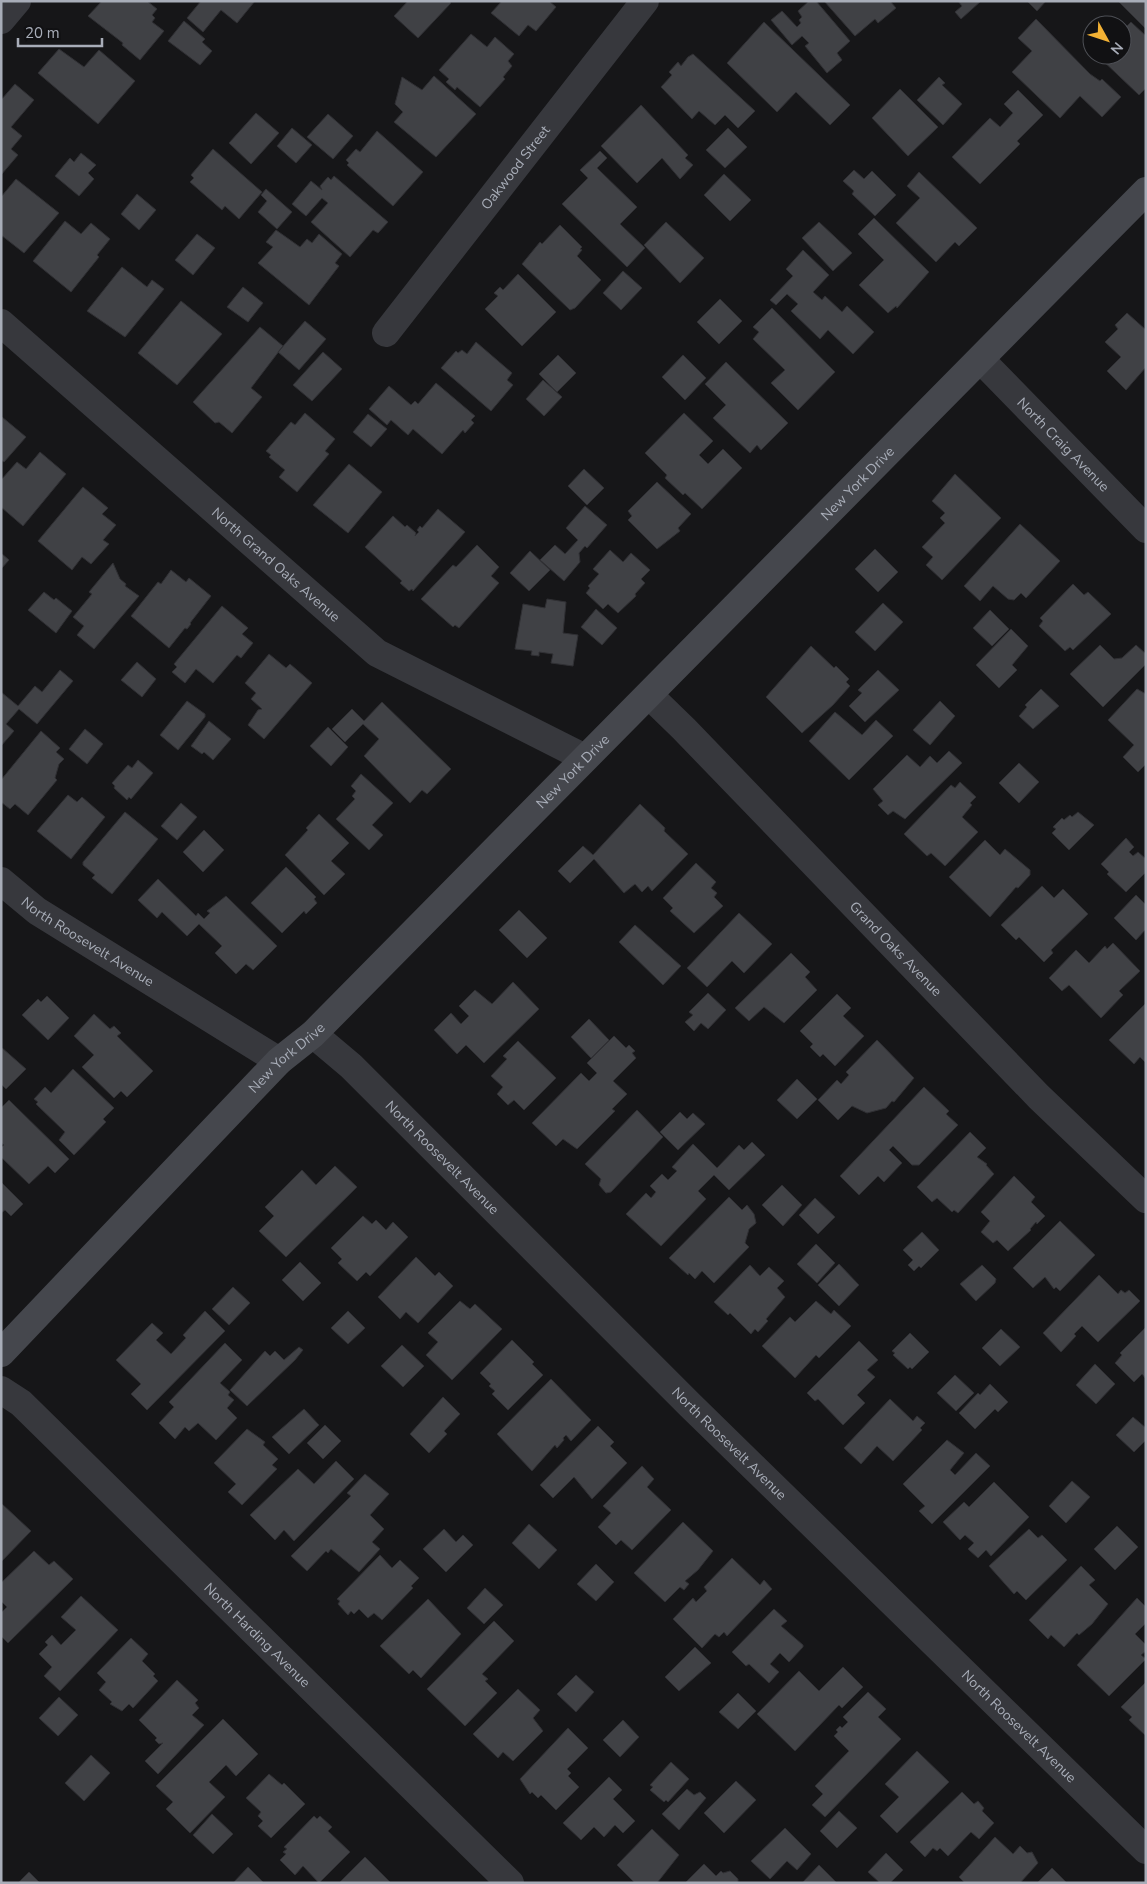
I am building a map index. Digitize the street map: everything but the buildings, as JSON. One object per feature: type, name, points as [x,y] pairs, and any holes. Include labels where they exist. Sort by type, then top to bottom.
[{"type":"street","points":[[1,20],[17,1]]},
{"type":"street","name":"Oakwood Street","points":[[386,333],[645,1]]},
{"type":"street","name":"New York Drive","points":[[1,1353],[279,1061],[313,1034],[1146,191]]},
{"type":"street","name":"North Grand Oaks Avenue","points":[[1,323],[377,653],[585,758]]},
{"type":"street","name":"North Craig Avenue","points":[[981,360],[1146,528]]},
{"type":"street","name":"Grand Oaks Avenue","points":[[649,695],[1039,1097],[1146,1200]]},
{"type":"street","name":"North Roosevelt Avenue","points":[[1,881],[37,911],[279,1061]]},
{"type":"street","name":"North Roosevelt Avenue","points":[[313,1034],[351,1066],[719,1434],[1146,1850]]},
{"type":"street","name":"North Harding Avenue","points":[[1,1390],[21,1403],[510,1883]]}]
